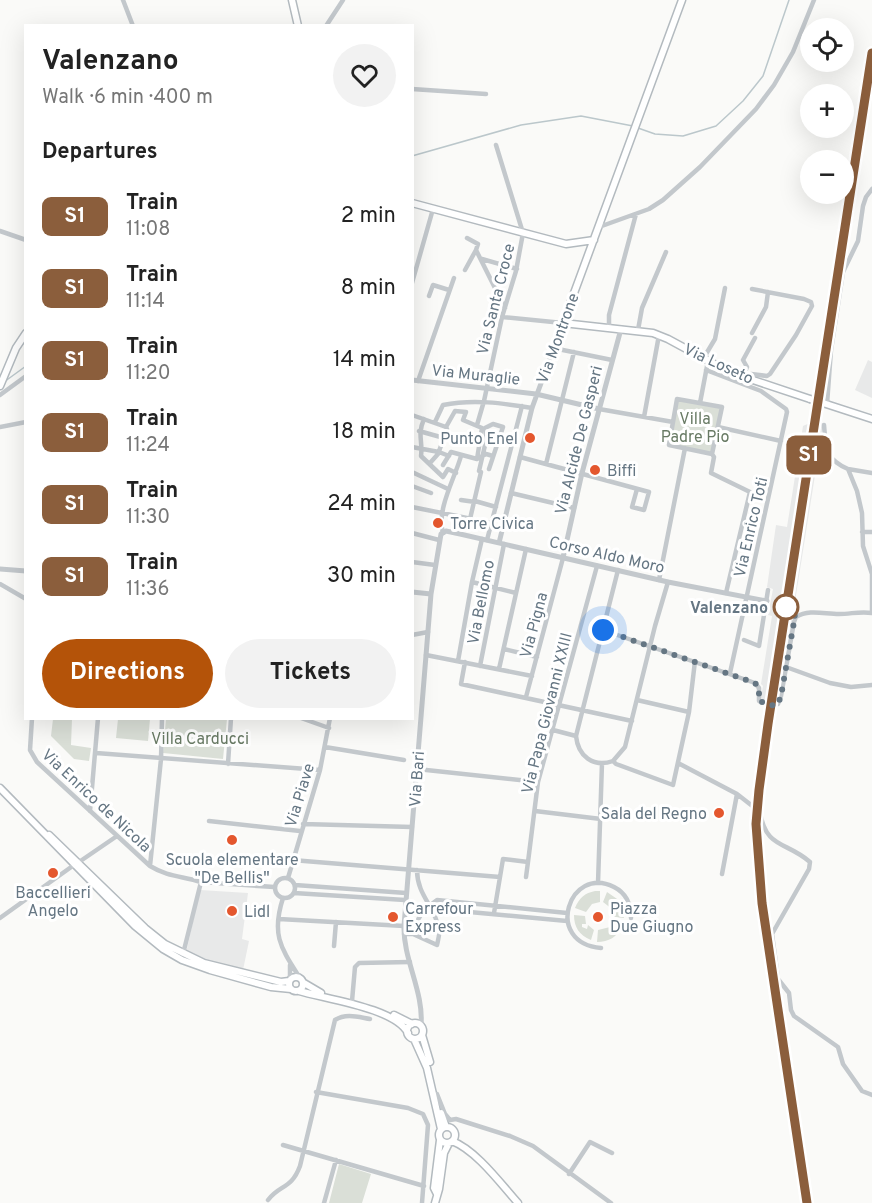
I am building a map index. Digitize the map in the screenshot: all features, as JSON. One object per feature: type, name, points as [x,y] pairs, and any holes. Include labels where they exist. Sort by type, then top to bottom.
[{"type":"main road","points":[[290,0],[296,24]]},
{"type":"main road","name":"Via Montrone","points":[[563,323],[682,0]]},
{"type":"main road","points":[[414,204],[566,244],[594,240]]},
{"type":"main road","name":"Via Loseto","points":[[563,323],[638,330],[659,335],[744,378],[872,419]]},
{"type":"main road","points":[[0,386],[3,375],[24,336]]},
{"type":"main road","points":[[0,788],[145,928],[183,954],[204,963],[280,982],[296,976],[316,992],[396,1020],[414,1039],[427,1068],[446,1126]]},
{"type":"main road","points":[[76,863],[142,934],[174,956],[210,970],[271,987],[295,990],[382,1010],[416,1024],[423,1030],[422,1035],[441,1116],[446,1126],[455,1132],[518,1203]]},
{"type":"main road","points":[[290,980],[295,990]]},
{"type":"main road","points":[[295,990],[303,988],[302,980]]},
{"type":"main road","points":[[408,1033],[408,1028],[416,1024]]},
{"type":"main road","points":[[414,1039],[422,1035]]},
{"type":"main road","points":[[437,1194],[434,1188],[439,1135],[446,1126]]},
{"type":"main road","points":[[435,1203],[444,1153],[455,1132]]},
{"type":"main road","points":[[440,1140],[460,1144],[474,1156]]},
{"type":"street","points":[[123,0],[131,24]]},
{"type":"street","points":[[327,24],[343,0]]},
{"type":"street","points":[[599,227],[649,209],[672,194],[756,109],[774,85],[793,52],[814,0]]},
{"type":"street","points":[[414,89],[486,94]]},
{"type":"street","name":"Via Santa Croce","points":[[483,429],[486,388],[502,317],[517,269],[523,233],[496,145]]},
{"type":"street","points":[[825,404],[843,272],[858,241],[863,206],[872,189]]},
{"type":"street","points":[[414,276],[433,209]]},
{"type":"street","points":[[609,327],[609,315],[636,214]]},
{"type":"street","points":[[0,231],[24,239]]},
{"type":"street","points":[[465,270],[478,244],[467,238]]},
{"type":"street","points":[[476,250],[505,308]]},
{"type":"street","points":[[638,330],[646,297],[666,252]]},
{"type":"street","points":[[481,259],[517,269]]},
{"type":"street","points":[[415,380],[454,278]]},
{"type":"street","points":[[429,296],[433,285],[449,290]]},
{"type":"street","points":[[699,403],[725,288]]},
{"type":"street","points":[[744,378],[751,374],[767,376],[770,374],[812,309],[811,302],[808,301],[752,290]]},
{"type":"street","points":[[744,378],[747,367],[743,360],[766,308],[768,292]]},
{"type":"street","points":[[502,317],[563,323]]},
{"type":"street","name":"Via Montrone","points":[[501,543],[532,408],[563,323]]},
{"type":"street","name":"Via Alcide De Gasperi","points":[[563,558],[582,473],[621,329]]},
{"type":"street","points":[[644,417],[659,335]]},
{"type":"street","points":[[553,348],[612,360]]},
{"type":"street","points":[[546,464],[574,352]]},
{"type":"street","name":"Via Enrico Toti","points":[[706,370],[761,391],[786,409],[787,417],[730,673]]},
{"type":"street","points":[[0,395],[24,377]]},
{"type":"street","name":"Via Muraglie","points":[[415,380],[536,394],[600,409]]},
{"type":"street","points":[[712,454],[669,445],[677,399],[722,407],[712,454],[714,457],[712,475],[748,489],[751,494],[726,593]]},
{"type":"street","points":[[435,423],[443,405],[484,401],[532,408]]},
{"type":"street","points":[[458,661],[472,582],[492,524],[522,406]]},
{"type":"street","points":[[600,409],[673,422]]},
{"type":"street","points":[[430,463],[439,452],[446,427],[455,411],[466,412],[463,420],[500,437]]},
{"type":"street","points":[[414,416],[446,427]]},
{"type":"street","points":[[424,419],[419,431],[421,456],[443,477],[448,469],[456,473]]},
{"type":"street","points":[[0,427],[24,422]]},
{"type":"street","points":[[483,429],[493,424],[503,427],[489,469]]},
{"type":"street","points":[[824,425],[826,450],[840,465],[872,474]]},
{"type":"street","points":[[718,428],[782,441]]},
{"type":"street","points":[[470,519],[483,456],[483,429]]},
{"type":"street","points":[[477,459],[483,429]]},
{"type":"street","points":[[419,431],[444,438]]},
{"type":"street","points":[[414,447],[448,456]]},
{"type":"street","points":[[659,579],[685,448]]},
{"type":"street","points":[[443,465],[451,452],[477,459],[486,454],[493,456]]},
{"type":"street","points":[[444,533],[442,527],[445,501],[461,456]]},
{"type":"street","points":[[520,457],[649,492],[644,510],[632,507],[637,489]]},
{"type":"street","points":[[603,630],[755,683],[759,688],[759,701],[775,706],[780,701],[794,622],[799,615],[808,613],[846,614],[860,611],[872,613],[872,574],[863,546],[862,513],[857,491],[848,469]]},
{"type":"street","points":[[414,473],[448,489]]},
{"type":"street","points":[[421,490],[425,479]]},
{"type":"street","points":[[414,487],[431,493]]},
{"type":"street","points":[[512,493],[574,508]]},
{"type":"street","points":[[461,500],[496,507]]},
{"type":"street","points":[[414,507],[492,524]]},
{"type":"street","name":"Corso Aldo Moro","points":[[444,533],[446,531],[668,582],[766,601]]},
{"type":"street","points":[[862,532],[872,532]]},
{"type":"street","name":"Via Bari","points":[[416,1024],[420,1008],[404,926],[431,594],[439,540],[444,533]]},
{"type":"street","points":[[414,534],[439,540]]},
{"type":"street","name":"Via Bellomo","points":[[480,666],[496,588],[501,543]]},
{"type":"street","points":[[499,669],[526,549]]},
{"type":"street","name":"Via Pigna","points":[[526,697],[563,558]]},
{"type":"street","points":[[414,562],[435,565]]},
{"type":"street","name":"Via Papa Giovanni XXIII","points":[[526,877],[538,782],[597,566]]},
{"type":"street","points":[[0,569],[24,571]]},
{"type":"street","points":[[618,570],[576,736],[577,744],[590,761],[602,763],[613,761],[623,751],[668,582]]},
{"type":"street","points":[[472,582],[516,592]]},
{"type":"street","points":[[0,584],[24,599]]},
{"type":"street","points":[[744,640],[759,646],[768,590]]},
{"type":"street","points":[[414,592],[431,594]]},
{"type":"street","points":[[414,635],[428,632]]},
{"type":"street","points":[[504,650],[537,657]]},
{"type":"street","points":[[426,655],[532,676]]},
{"type":"street","points":[[613,761],[673,785],[689,712],[695,661]]},
{"type":"street","points":[[465,662],[461,684],[632,721]]},
{"type":"street","points":[[786,667],[830,683],[851,687],[872,685]]},
{"type":"street","points":[[637,700],[689,712]]},
{"type":"street","name":"Via Enrico de Nicola","points":[[32,720],[30,750],[37,762],[150,866]]},
{"type":"street","points":[[90,811],[98,720]]},
{"type":"street","points":[[162,720],[161,759],[150,866],[170,876],[201,882],[274,887]]},
{"type":"street","points":[[228,764],[231,720]]},
{"type":"street","points":[[307,720],[329,728]]},
{"type":"street","name":"Via Piave","points":[[288,878],[300,831],[320,770],[330,720]]},
{"type":"street","points":[[553,730],[576,736]]},
{"type":"street","points":[[325,747],[404,760]]},
{"type":"street","points":[[96,753],[320,770]]},
{"type":"street","points":[[598,883],[602,763]]},
{"type":"street","points":[[678,763],[737,794],[760,812],[763,829],[768,836],[810,862],[809,869],[772,934],[778,979],[789,993],[792,1013],[796,1018],[838,1047],[843,1064],[862,1091],[872,1095]]},
{"type":"street","points":[[417,769],[538,782]]},
{"type":"street","points":[[723,874],[737,794]]},
{"type":"street","points":[[535,812],[601,819]]},
{"type":"street","points":[[209,821],[300,831]]},
{"type":"street","points":[[303,824],[412,827]]},
{"type":"street","points":[[0,918],[117,836]]},
{"type":"street","points":[[494,913],[503,859],[528,862]]},
{"type":"street","points":[[292,860],[500,877]]},
{"type":"street","points":[[404,934],[413,934],[437,945],[440,931],[419,888],[417,870]]},
{"type":"street","points":[[274,887],[279,879],[288,878],[295,885],[406,896]]},
{"type":"street","points":[[183,954],[201,882]]},
{"type":"street","points":[[601,948],[592,947],[578,940],[570,929],[567,913],[569,904],[576,893],[586,886],[598,883],[613,886],[622,893],[630,906],[631,918]]},
{"type":"street","points":[[294,893],[295,885]]},
{"type":"street","points":[[274,887],[278,895],[283,898],[294,893],[406,896]]},
{"type":"street","points":[[283,898],[278,931],[281,949],[302,980]]},
{"type":"street","points":[[413,934],[416,921],[423,910],[437,900],[567,913]]},
{"type":"street","points":[[429,905],[437,909],[567,921]]},
{"type":"street","points":[[279,919],[404,926]]},
{"type":"street","points":[[334,946],[336,922]]},
{"type":"street","points":[[350,1016],[356,967],[359,963],[410,962]]},
{"type":"street","points":[[290,965],[290,980]]},
{"type":"street","points":[[268,1200],[293,1181],[304,1151],[316,1092],[335,1020],[350,1016],[370,1019]]},
{"type":"street","points":[[316,1092],[408,1108],[425,1116],[428,1125],[422,1203]]},
{"type":"street","points":[[446,1126],[456,1119],[523,1141],[542,1152],[611,1203]]},
{"type":"street","points":[[569,1174],[590,1142],[612,1153]]},
{"type":"street","points":[[283,1145],[424,1186]]},
{"type":"street","points":[[324,1203],[336,1160]]},
{"type":"shaded area","points":[[868,360],[872,362],[872,398],[855,390]]},
{"type":"shaded area","points":[[817,394],[823,395],[819,417],[823,425],[786,658],[778,702],[774,704],[771,723],[765,722],[768,702],[763,701],[761,697],[772,616],[768,615],[773,589],[767,587],[776,525],[787,527],[803,426],[812,422]]},
{"type":"shaded area","points":[[200,890],[248,893],[242,939],[249,941],[243,970],[216,964],[186,953]]},
{"type":"green space","name":"Villa Padre Pio","points":[[677,399],[722,407],[712,454],[669,445]]},
{"type":"green space","points":[[53,720],[72,720],[71,745],[91,748],[89,761],[74,759],[51,736]]},
{"type":"green space","points":[[118,720],[150,720],[148,741],[116,738]]},
{"type":"green space","name":"Villa Carducci","points":[[166,720],[227,720],[223,759],[163,753]]},
{"type":"green space","points":[[600,891],[600,902],[592,904],[586,912],[575,908],[578,901],[588,893]]},
{"type":"green space","points":[[607,892],[620,901],[624,918],[614,917],[612,909],[603,902]]},
{"type":"green space","points":[[574,915],[585,916],[586,924],[582,924],[582,927],[587,929],[588,925],[594,930],[591,940],[578,930]]},
{"type":"green space","points":[[613,921],[622,926],[618,933],[609,940],[597,942],[598,930],[610,927]]},
{"type":"green space","points":[[339,1164],[371,1174],[362,1203],[329,1203]]},
{"type":"waterway","points":[[638,128],[655,134],[683,136],[716,126],[743,101],[763,76],[789,0]]},
{"type":"waterway","points":[[414,155],[521,125],[581,116],[633,126]]},
{"type":"waterway","points":[[4,382],[24,367]]},
{"type":"railway","points":[[807,1203],[762,903],[756,824],[771,705],[872,54]]},
{"type":"train","name":"S1","points":[[807,1203],[762,903],[756,824],[768,724],[872,53]]},
{"type":"place","name":"Punto Enel","points":[[530,438]]},
{"type":"place","name":"Biffi","points":[[595,470]]},
{"type":"place","name":"Torre Civica","points":[[438,523]]},
{"type":"place","name":"Valenzano","points":[[786,607]]},
{"type":"place","name":"Sala del Regno","points":[[719,813]]},
{"type":"place","name":"Scuola elementare \"De Bellis\"","points":[[232,840]]},
{"type":"place","name":"Baccellieri Angelo","points":[[53,873]]},
{"type":"place","name":"Lidl","points":[[232,911]]},
{"type":"place","name":"Carrefour Express","points":[[393,917]]},
{"type":"place","name":"Piazza Due Giugno","points":[[598,917]]},
{"type":"route","points":[[603,630],[755,683],[759,686],[759,701],[775,706],[780,701],[796,617],[786,607]]}]
